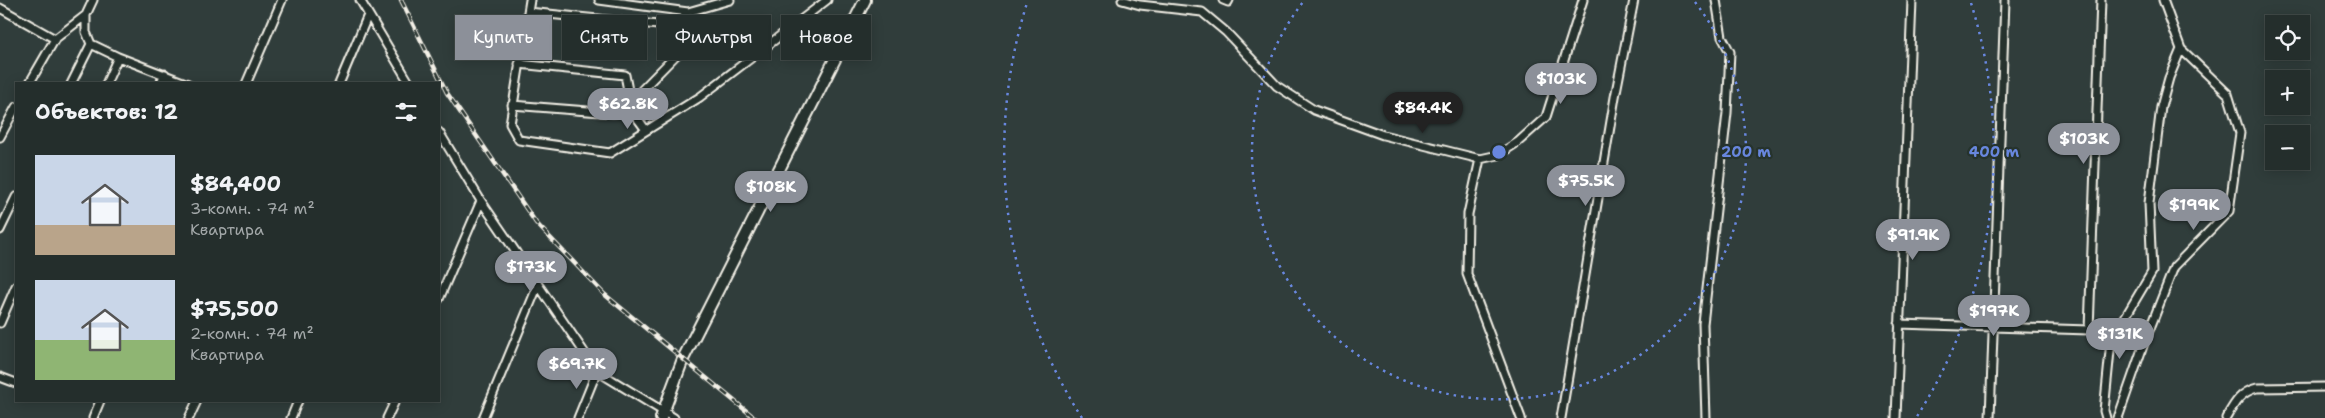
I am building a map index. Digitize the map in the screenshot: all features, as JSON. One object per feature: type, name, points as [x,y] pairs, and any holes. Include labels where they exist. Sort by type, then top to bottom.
[{"type":"street","points":[[93,0],[86,15],[86,32],[91,44],[118,57],[183,82]]},
{"type":"street","points":[[247,82],[282,0]]},
{"type":"street","points":[[360,0],[409,82]]},
{"type":"street","points":[[530,0],[510,124],[519,140],[610,153],[700,97],[827,0]]},
{"type":"street","points":[[598,0],[688,12],[730,0]]},
{"type":"street","points":[[663,415],[683,359],[865,0]]},
{"type":"street","points":[[1122,0],[1140,5],[1202,12],[1226,32],[1277,86],[1314,110],[1383,135],[1480,159],[1498,155],[1518,142],[1546,117],[1583,0]]},
{"type":"street","points":[[1223,0],[1228,2],[1229,0]]},
{"type":"street","points":[[1561,418],[1634,0]]},
{"type":"street","points":[[1706,418],[1703,324],[1726,113],[1730,52],[1722,37],[1716,0]]},
{"type":"street","points":[[1896,418],[1912,0]]},
{"type":"street","points":[[1990,418],[2005,0]]},
{"type":"street","points":[[2089,330],[2101,0]]},
{"type":"street","points":[[2118,418],[2143,346],[2174,268],[2229,211],[2240,132],[2228,94],[2181,48],[2162,0]]},
{"type":"street","points":[[0,8],[55,39]]},
{"type":"street","points":[[528,12],[657,25]]},
{"type":"street","points":[[30,82],[55,39],[86,15]]},
{"type":"street","points":[[340,82],[368,15]]},
{"type":"street","points":[[72,82],[91,44]]},
{"type":"street","points":[[2106,418],[2104,412],[2112,340],[2152,272],[2149,203],[2161,107],[2169,78],[2181,48]]},
{"type":"street","points":[[107,82],[118,57]]},
{"type":"street","points":[[630,102],[671,60]]},
{"type":"street","points":[[519,64],[625,75],[632,111],[646,130]]},
{"type":"street","points":[[161,82],[165,74]]},
{"type":"street","points":[[512,105],[613,113],[632,111]]},
{"type":"street","points":[[1,133],[15,109]]},
{"type":"street","points":[[440,134],[481,201],[597,371],[663,415],[674,418]]},
{"type":"street","points":[[1480,159],[1468,214],[1467,274],[1521,418]]},
{"type":"street","points":[[0,230],[15,199]]},
{"type":"street","points":[[440,297],[481,201]]},
{"type":"street","points":[[483,418],[538,285]]},
{"type":"street","points":[[0,323],[15,288]]},
{"type":"street","points":[[1899,324],[2089,330],[2112,340]]},
{"type":"street","points":[[578,418],[597,371]]},
{"type":"street","points":[[0,378],[15,383]]},
{"type":"street","points":[[2226,418],[2236,400],[2246,391],[2257,388],[2325,387]]},
{"type":"street","points":[[93,418],[100,402]]},
{"type":"street","points":[[189,418],[197,402]]},
{"type":"street","points":[[292,418],[298,402]]},
{"type":"street","points":[[387,418],[394,402]]},
{"type":"railway","points":[[401,0],[447,93],[536,223],[604,294],[755,418]]}]
